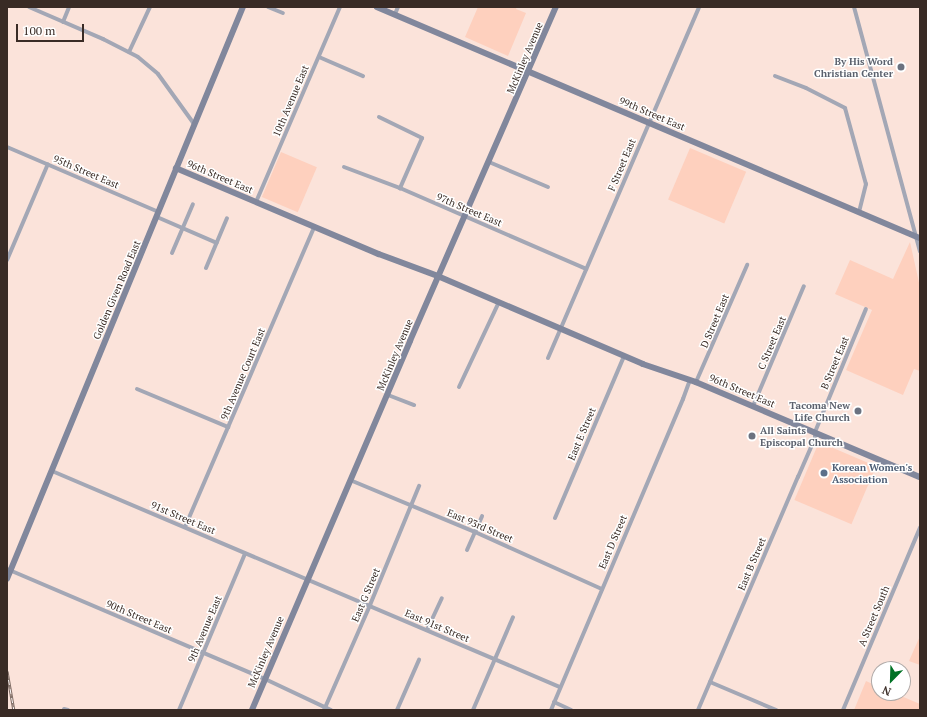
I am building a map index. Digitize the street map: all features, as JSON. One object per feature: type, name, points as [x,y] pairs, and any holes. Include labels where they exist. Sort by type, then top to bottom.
[{"type":"street","points":[[29,7],[129,52],[148,64],[158,74],[194,124]]},
{"type":"street","points":[[63,22],[69,7]]},
{"type":"street","points":[[129,52],[150,7]]},
{"type":"street","name":"Golden Given Road East","points":[[7,579],[9,570],[52,471],[243,7]]},
{"type":"street","points":[[268,7],[283,13]]},
{"type":"street","name":"10th Avenue East","points":[[256,202],[340,7]]},
{"type":"street","name":"99th Street East","points":[[377,7],[918,238]]},
{"type":"street","points":[[395,14],[398,7]]},
{"type":"street","name":"McKinley Avenue","points":[[252,710],[438,276],[556,7]]},
{"type":"street","name":"F Street East","points":[[548,358],[699,7]]},
{"type":"street","points":[[854,7],[918,238],[920,251]]},
{"type":"street","points":[[318,57],[363,76]]},
{"type":"street","points":[[775,76],[806,88],[846,108],[866,184],[859,212]]},
{"type":"street","points":[[379,117],[422,138],[400,188]]},
{"type":"street","name":"95th Street East","points":[[7,147],[48,164],[217,243]]},
{"type":"street","points":[[489,162],[548,187]]},
{"type":"street","points":[[7,260],[48,164]]},
{"type":"street","name":"97th Street East","points":[[344,167],[400,188],[586,269]]},
{"type":"street","name":"96th Street East","points":[[176,168],[314,227],[438,276],[643,364],[696,382],[920,477]]},
{"type":"street","points":[[172,253],[193,204]]},
{"type":"street","points":[[206,268],[227,218]]},
{"type":"street","name":"9th Avenue Court East","points":[[185,527],[314,227]]},
{"type":"street","name":"D Street East","points":[[696,382],[747,265]]},
{"type":"street","name":"C Street East","points":[[753,406],[804,286]]},
{"type":"street","points":[[459,387],[499,302]]},
{"type":"street","name":"B Street East","points":[[818,423],[866,309]]},
{"type":"street","name":"East E Street","points":[[555,518],[624,356]]},
{"type":"street","name":"East D Street","points":[[551,710],[690,380]]},
{"type":"street","points":[[137,389],[228,427]]},
{"type":"street","points":[[388,395],[414,405]]},
{"type":"street","name":"East B Street","points":[[698,710],[793,491],[815,438],[818,423]]},
{"type":"street","name":"91st Street East","points":[[52,471],[307,580]]},
{"type":"street","name":"East 93rd Street","points":[[350,480],[475,532],[602,589]]},
{"type":"street","name":"East G Street","points":[[325,709],[420,486]]},
{"type":"street","points":[[467,550],[482,516]]},
{"type":"street","name":"A Street South","points":[[843,710],[920,528]]},
{"type":"street","name":"9th Avenue East","points":[[180,710],[245,554]]},
{"type":"street","name":"90th Street East","points":[[9,570],[203,654],[265,679],[325,709],[332,710]]},
{"type":"street","name":"East 91st Street","points":[[307,580],[370,605],[560,687]]},
{"type":"street","points":[[427,630],[442,598]]},
{"type":"street","points":[[473,710],[513,617]]},
{"type":"street","points":[[397,710],[419,660]]},
{"type":"street","points":[[710,682],[776,710]]},
{"type":"street","points":[[554,702],[571,710]]},
{"type":"shaded area","points":[[478,7],[517,7],[516,9],[526,13],[508,56],[465,37]]},
{"type":"shaded area","points":[[690,148],[746,172],[724,223],[668,200]]},
{"type":"shaded area","points":[[281,152],[317,167],[298,212],[262,197]]},
{"type":"shaded area","points":[[910,242],[920,287],[920,371],[914,369],[903,395],[846,370],[872,310],[835,294],[850,260],[893,279]]},
{"type":"shaded area","points":[[819,442],[876,466],[851,524],[794,500]]},
{"type":"shaded area","points":[[920,636],[920,665],[909,661]]},
{"type":"shaded area","points":[[866,681],[871,683],[871,701],[911,700],[920,704],[920,710],[854,710]]},
{"type":"railway","points":[[7,671],[14,710]]},
{"type":"place","name":"By His Word Christian Center","points":[[901,67]]},
{"type":"place","name":"Tacoma New Life Church","points":[[858,411]]},
{"type":"place","name":"All Saints Episcopal Church","points":[[752,436]]},
{"type":"place","name":"Korean Women's Association","points":[[824,473]]}]
